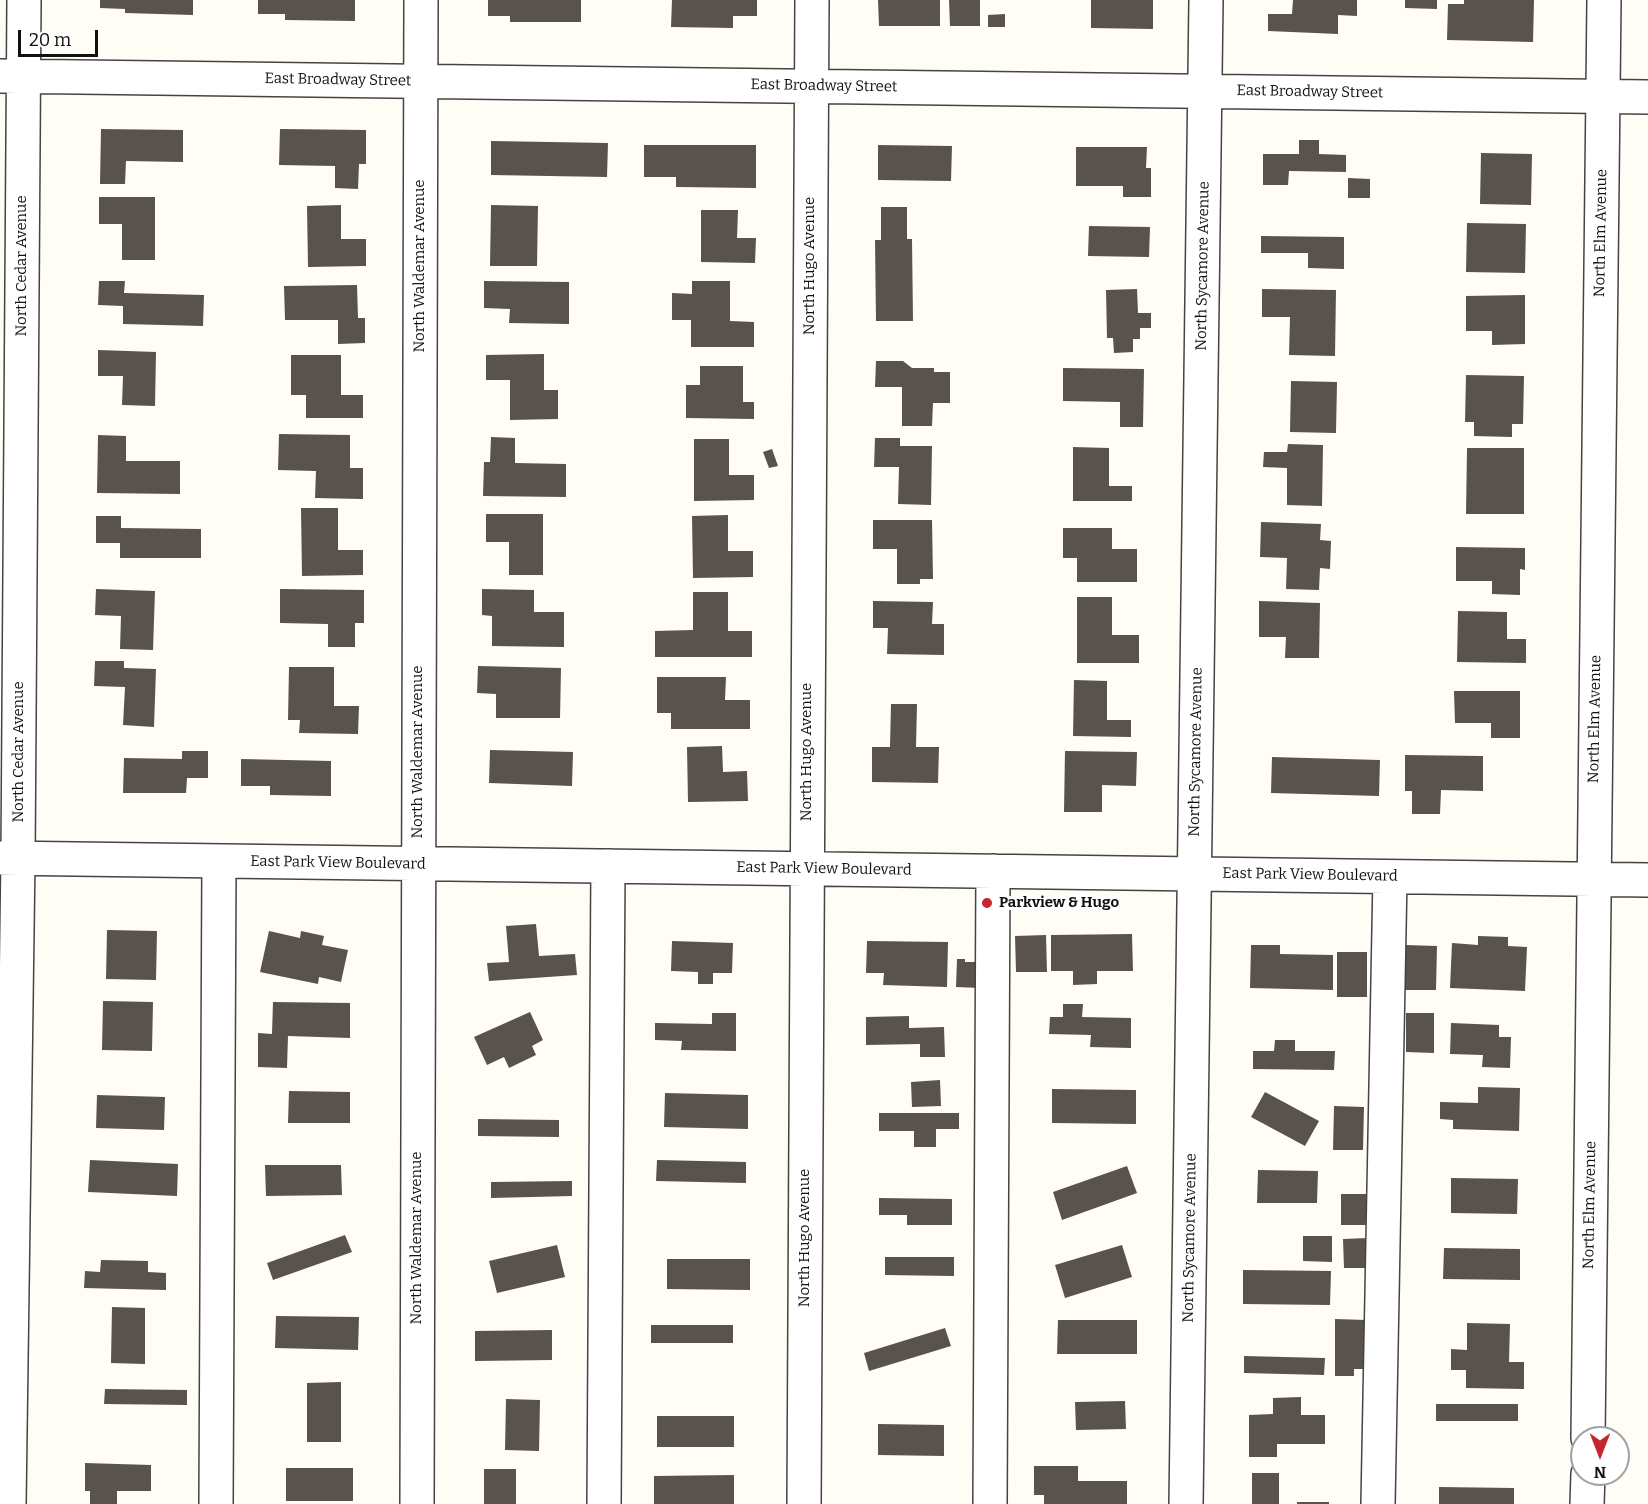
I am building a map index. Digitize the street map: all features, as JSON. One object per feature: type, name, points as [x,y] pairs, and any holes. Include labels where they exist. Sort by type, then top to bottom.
[{"type":"street","name":"North Cedar Avenue","points":[[9,1504],[12,76],[24,0]]},
{"type":"street","name":"North Waldemar Avenue","points":[[417,1504],[421,0]]},
{"type":"street","name":"North Hugo Avenue","points":[[804,1504],[812,0]]},
{"type":"street","name":"North Sycamore Avenue","points":[[1186,1504],[1206,0]]},
{"type":"street","name":"North Elm Avenue","points":[[1588,1426],[1604,0]]},
{"type":"street","name":"East Broadway Street","points":[[12,76],[1648,97]]},
{"type":"street","name":"East Park View Boulevard","points":[[9,858],[1648,880]]},
{"type":"street","points":[[216,1504],[219,861]]},
{"type":"street","points":[[604,1504],[608,866]]},
{"type":"street","points":[[990,1504],[993,871]]},
{"type":"street","points":[[1378,1504],[1390,877]]},
{"type":"street","points":[[1587,1504],[1588,1486]]},
{"type":"building","points":[[100,0],[193,0],[193,15],[125,13],[125,9],[100,8]]},
{"type":"building","points":[[258,0],[355,0],[355,21],[285,20],[285,14],[258,14]]},
{"type":"building","points":[[488,0],[581,0],[581,22],[510,22],[510,16],[488,16]]},
{"type":"building","points":[[672,0],[757,0],[757,16],[733,16],[733,28],[671,27]]},
{"type":"building","points":[[878,0],[940,0],[940,26],[879,26]]},
{"type":"building","points":[[949,0],[980,0],[980,26],[950,26]]},
{"type":"building","points":[[1091,0],[1153,0],[1153,29],[1091,28]]},
{"type":"building","points":[[1293,0],[1357,0],[1357,16],[1338,15],[1338,34],[1268,31],[1268,14],[1292,14]]},
{"type":"building","points":[[1405,0],[1437,0],[1437,9],[1405,8]]},
{"type":"building","points":[[1464,0],[1534,0],[1533,42],[1447,40],[1448,4],[1464,4]]},
{"type":"building","points":[[1005,14],[1005,27],[988,27],[988,15]]},
{"type":"building","points":[[101,129],[183,130],[183,162],[126,161],[125,184],[100,184]]},
{"type":"building","points":[[280,129],[366,130],[366,164],[359,164],[358,189],[335,188],[335,166],[279,165]]},
{"type":"building","points":[[1299,140],[1319,140],[1319,154],[1346,155],[1346,172],[1289,171],[1288,185],[1263,185],[1263,154],[1299,154]]},
{"type":"building","points":[[491,141],[608,143],[607,177],[491,175]]},
{"type":"building","points":[[644,145],[756,145],[756,188],[676,187],[676,177],[644,177]]},
{"type":"building","points":[[878,145],[952,146],[951,181],[878,180]]},
{"type":"building","points":[[1076,147],[1147,147],[1146,168],[1151,168],[1151,197],[1123,197],[1123,186],[1076,186]]},
{"type":"building","points":[[1481,153],[1532,154],[1531,205],[1480,204]]},
{"type":"building","points":[[1348,178],[1370,179],[1370,198],[1348,198]]},
{"type":"building","points":[[99,197],[155,197],[155,260],[122,260],[122,224],[99,224]]},
{"type":"building","points":[[341,205],[341,239],[366,239],[366,266],[308,267],[307,206]]},
{"type":"building","points":[[491,205],[538,206],[537,266],[490,266]]},
{"type":"building","points":[[881,207],[907,207],[907,239],[912,239],[913,321],[876,321],[875,240],[881,240]]},
{"type":"building","points":[[701,210],[738,210],[737,238],[756,238],[755,263],[701,262]]},
{"type":"building","points":[[1467,223],[1526,224],[1525,273],[1466,272]]},
{"type":"building","points":[[1089,226],[1150,227],[1149,257],[1088,256]]},
{"type":"building","points":[[1261,236],[1344,237],[1344,269],[1308,268],[1308,253],[1261,253]]},
{"type":"building","points":[[99,281],[125,281],[124,293],[204,295],[203,326],[123,324],[123,306],[98,305]]},
{"type":"building","points":[[484,281],[569,282],[569,324],[509,323],[510,309],[484,308]]},
{"type":"building","points":[[692,281],[730,281],[730,321],[754,322],[754,347],[691,347],[691,320],[672,320],[672,293],[692,294]]},
{"type":"building","points":[[357,285],[358,318],[365,318],[365,343],[338,344],[338,320],[285,320],[284,286]]},
{"type":"building","points":[[1137,289],[1138,313],[1151,313],[1151,328],[1140,328],[1140,339],[1133,339],[1133,352],[1114,353],[1113,338],[1107,338],[1106,290]]},
{"type":"building","points":[[1262,289],[1336,290],[1335,356],[1289,355],[1290,317],[1262,317]]},
{"type":"building","points":[[1525,295],[1525,344],[1492,345],[1492,331],[1466,331],[1466,296]]},
{"type":"building","points":[[98,350],[156,352],[155,406],[122,405],[123,376],[98,376]]},
{"type":"building","points":[[544,354],[544,390],[558,390],[558,419],[510,420],[510,380],[486,380],[486,355]]},
{"type":"building","points":[[291,355],[341,355],[341,395],[363,395],[363,418],[306,418],[306,395],[291,395]]},
{"type":"building","points":[[876,361],[903,361],[912,368],[934,368],[934,372],[950,372],[950,403],[933,403],[932,426],[902,426],[902,387],[875,387]]},
{"type":"building","points":[[700,366],[743,366],[743,402],[754,402],[754,419],[686,418],[686,385],[700,385]]},
{"type":"building","points":[[1063,368],[1144,369],[1143,427],[1120,427],[1120,402],[1063,401]]},
{"type":"building","points":[[1466,375],[1524,376],[1523,424],[1512,424],[1512,437],[1474,436],[1474,422],[1465,422]]},
{"type":"building","points":[[1291,381],[1337,382],[1336,433],[1290,432]]},
{"type":"building","points":[[279,434],[350,435],[350,468],[363,468],[363,499],[315,498],[316,471],[278,470]]},
{"type":"building","points":[[98,435],[126,436],[126,461],[180,461],[180,494],[97,493]]},
{"type":"building","points":[[491,437],[515,438],[515,463],[566,464],[566,497],[483,496],[484,462],[490,462]]},
{"type":"building","points":[[875,438],[900,438],[900,446],[932,446],[931,505],[898,504],[899,467],[874,467]]},
{"type":"building","points":[[694,439],[729,439],[729,475],[754,475],[754,500],[694,501]]},
{"type":"building","points":[[1288,444],[1323,445],[1322,506],[1287,505],[1287,468],[1263,467],[1264,452],[1287,452]]},
{"type":"building","points":[[1073,447],[1109,448],[1109,486],[1132,486],[1132,501],[1073,501]]},
{"type":"building","points":[[1467,448],[1524,448],[1524,514],[1466,514]]},
{"type":"building","points":[[772,449],[778,466],[769,468],[763,452]]},
{"type":"building","points":[[301,508],[338,508],[338,550],[363,550],[363,575],[302,576]]},
{"type":"building","points":[[486,514],[543,514],[543,575],[509,575],[509,542],[486,542]]},
{"type":"building","points":[[728,515],[728,551],[753,551],[753,577],[693,578],[692,516]]},
{"type":"building","points":[[96,516],[121,516],[121,528],[201,529],[201,558],[120,558],[120,543],[96,543]]},
{"type":"building","points":[[873,520],[932,520],[933,579],[920,579],[920,584],[897,584],[897,549],[873,549]]},
{"type":"building","points":[[1261,522],[1321,524],[1320,540],[1331,541],[1330,569],[1320,568],[1319,590],[1286,589],[1287,558],[1260,557]]},
{"type":"building","points":[[1063,528],[1112,528],[1112,549],[1137,549],[1137,582],[1077,582],[1077,558],[1063,558]]},
{"type":"building","points":[[1456,547],[1525,548],[1525,570],[1520,569],[1520,595],[1492,594],[1492,581],[1456,581]]},
{"type":"building","points":[[96,589],[155,591],[153,650],[120,649],[121,616],[95,615]]},
{"type":"building","points":[[280,589],[364,590],[364,623],[355,623],[355,647],[328,647],[328,624],[280,623]]},
{"type":"building","points":[[482,589],[534,590],[534,612],[564,612],[564,647],[492,646],[492,616],[482,615]]},
{"type":"building","points":[[693,592],[728,592],[728,631],[752,631],[752,657],[655,657],[655,631],[693,630]]},
{"type":"building","points":[[1077,597],[1112,597],[1112,635],[1139,635],[1139,663],[1077,663]]},
{"type":"building","points":[[873,601],[933,602],[932,624],[944,624],[944,655],[887,654],[888,628],[873,628]]},
{"type":"building","points":[[1259,601],[1320,603],[1319,658],[1285,658],[1286,637],[1259,637]]},
{"type":"building","points":[[1458,611],[1507,612],[1507,639],[1526,639],[1526,663],[1457,662]]},
{"type":"building","points":[[95,661],[124,661],[124,668],[156,669],[154,727],[123,725],[125,687],[94,686]]},
{"type":"building","points":[[478,666],[561,668],[560,718],[496,718],[496,694],[477,693]]},
{"type":"building","points":[[289,667],[334,667],[334,706],[359,706],[358,734],[299,733],[300,720],[288,720]]},
{"type":"building","points":[[657,677],[726,677],[725,700],[750,700],[750,729],[671,729],[671,713],[657,713]]},
{"type":"building","points":[[1074,680],[1107,681],[1107,720],[1131,720],[1131,737],[1073,736]]},
{"type":"building","points":[[1454,691],[1520,691],[1520,738],[1491,738],[1491,723],[1455,723]]},
{"type":"building","points":[[891,704],[917,704],[916,747],[939,747],[938,783],[872,782],[872,747],[890,747]]},
{"type":"building","points":[[722,746],[723,772],[747,771],[748,801],[688,802],[687,747]]},
{"type":"building","points":[[490,750],[573,752],[572,786],[489,783]]},
{"type":"building","points":[[182,751],[208,751],[208,778],[187,778],[186,793],[123,793],[124,758],[182,759]]},
{"type":"building","points":[[1065,751],[1137,752],[1136,786],[1102,785],[1102,812],[1064,812]]},
{"type":"building","points":[[1405,755],[1483,756],[1483,791],[1441,790],[1440,814],[1412,814],[1412,791],[1405,791]]},
{"type":"building","points":[[1272,757],[1380,760],[1379,796],[1271,793]]},
{"type":"building","points":[[241,759],[331,761],[331,796],[270,795],[270,786],[241,786]]},
{"type":"building","points":[[536,924],[539,956],[575,954],[577,975],[489,981],[487,963],[509,962],[506,926]]},
{"type":"building","points":[[107,930],[157,931],[156,980],[106,979]]},
{"type":"building","points":[[269,931],[300,938],[301,931],[324,936],[322,945],[348,950],[341,982],[319,977],[318,984],[260,972]]},
{"type":"building","points":[[1132,934],[1133,971],[1097,971],[1097,984],[1073,985],[1073,971],[1051,971],[1051,935]]},
{"type":"building","points":[[1046,935],[1047,972],[1016,972],[1015,936]]},
{"type":"building","points":[[1478,936],[1508,937],[1508,946],[1527,947],[1525,991],[1450,988],[1452,943],[1478,945]]},
{"type":"building","points":[[672,941],[733,943],[732,973],[713,973],[713,984],[698,984],[698,972],[671,971]]},
{"type":"building","points":[[867,941],[948,942],[947,987],[883,985],[884,973],[866,973]]},
{"type":"building","points":[[1251,945],[1280,945],[1280,954],[1333,955],[1333,990],[1250,988]]},
{"type":"building","points":[[1405,945],[1437,946],[1436,990],[1404,990]]},
{"type":"building","points":[[1337,952],[1367,952],[1367,997],[1337,997]]},
{"type":"building","points":[[957,959],[965,959],[965,962],[981,962],[980,988],[956,987]]},
{"type":"building","points":[[103,1001],[153,1002],[152,1051],[102,1050]]},
{"type":"building","points":[[273,1002],[350,1003],[350,1038],[288,1036],[287,1068],[258,1067],[258,1033],[272,1034]]},
{"type":"building","points":[[1063,1004],[1083,1004],[1082,1017],[1131,1018],[1131,1048],[1090,1047],[1091,1035],[1049,1034],[1050,1017],[1063,1017]]},
{"type":"building","points":[[530,1012],[543,1040],[532,1046],[536,1055],[509,1068],[504,1057],[487,1065],[474,1037]]},
{"type":"building","points":[[712,1013],[736,1013],[736,1051],[681,1050],[682,1041],[655,1040],[655,1023],[712,1024]]},
{"type":"building","points":[[1406,1013],[1434,1013],[1434,1053],[1406,1052]]},
{"type":"building","points":[[909,1016],[909,1028],[944,1027],[945,1057],[920,1057],[920,1044],[866,1045],[866,1017]]},
{"type":"building","points":[[1451,1023],[1499,1025],[1499,1037],[1511,1037],[1510,1068],[1482,1067],[1483,1055],[1450,1054]]},
{"type":"building","points":[[1275,1040],[1295,1040],[1295,1051],[1335,1051],[1334,1070],[1253,1069],[1253,1051],[1274,1051]]},
{"type":"building","points":[[940,1080],[941,1106],[912,1107],[911,1082]]},
{"type":"building","points":[[1478,1087],[1520,1088],[1519,1131],[1453,1129],[1453,1120],[1440,1119],[1440,1102],[1478,1103]]},
{"type":"building","points":[[1052,1089],[1136,1090],[1136,1124],[1052,1123]]},
{"type":"building","points":[[289,1091],[350,1092],[350,1123],[288,1123]]},
{"type":"building","points":[[1265,1092],[1319,1121],[1305,1146],[1251,1117]]},
{"type":"building","points":[[665,1093],[748,1095],[748,1129],[664,1127]]},
{"type":"building","points":[[97,1095],[165,1097],[164,1130],[96,1128]]},
{"type":"building","points":[[1334,1106],[1364,1107],[1363,1150],[1333,1150]]},
{"type":"building","points":[[879,1113],[959,1113],[959,1129],[936,1129],[936,1147],[914,1147],[914,1131],[879,1131]]},
{"type":"building","points":[[478,1119],[559,1120],[559,1137],[478,1136]]},
{"type":"building","points":[[90,1160],[178,1164],[177,1196],[88,1192]]},
{"type":"building","points":[[657,1160],[746,1162],[746,1183],[656,1181]]},
{"type":"building","points":[[265,1165],[341,1165],[342,1195],[266,1196]]},
{"type":"building","points":[[1127,1166],[1137,1193],[1062,1220],[1053,1192]]},
{"type":"building","points":[[1258,1170],[1318,1171],[1317,1203],[1257,1203]]},
{"type":"building","points":[[1451,1178],[1518,1179],[1517,1214],[1451,1213]]},
{"type":"building","points":[[572,1181],[572,1196],[491,1198],[491,1182]]},
{"type":"building","points":[[1341,1194],[1371,1194],[1370,1225],[1341,1225]]},
{"type":"building","points":[[879,1198],[952,1199],[952,1225],[907,1225],[907,1215],[879,1215]]},
{"type":"building","points":[[345,1235],[352,1252],[273,1280],[267,1263]]},
{"type":"building","points":[[1303,1236],[1332,1236],[1332,1262],[1303,1261]]},
{"type":"building","points":[[1368,1238],[1369,1268],[1344,1268],[1343,1239]]},
{"type":"building","points":[[557,1245],[565,1277],[497,1293],[489,1261]]},
{"type":"building","points":[[1122,1245],[1132,1277],[1065,1298],[1055,1265]]},
{"type":"building","points":[[1444,1248],[1520,1249],[1520,1280],[1443,1279]]},
{"type":"building","points":[[885,1257],[954,1257],[954,1276],[885,1275]]},
{"type":"building","points":[[667,1259],[750,1259],[750,1290],[667,1289]]},
{"type":"building","points":[[101,1260],[148,1261],[148,1272],[166,1273],[166,1290],[84,1288],[85,1271],[100,1272]]},
{"type":"building","points":[[1243,1270],[1331,1271],[1330,1305],[1243,1304]]},
{"type":"building","points":[[112,1307],[145,1308],[145,1364],[111,1363]]},
{"type":"building","points":[[276,1316],[359,1317],[358,1350],[275,1348]]},
{"type":"building","points":[[1335,1319],[1367,1320],[1367,1369],[1354,1369],[1354,1376],[1335,1376]]},
{"type":"building","points":[[1058,1320],[1137,1320],[1137,1354],[1057,1354]]},
{"type":"building","points":[[1467,1323],[1510,1324],[1509,1362],[1524,1362],[1524,1389],[1466,1388],[1466,1370],[1451,1370],[1451,1349],[1467,1350]]},
{"type":"building","points":[[651,1325],[733,1325],[733,1343],[651,1343]]},
{"type":"building","points":[[945,1328],[951,1346],[869,1371],[864,1353]]},
{"type":"building","points":[[552,1330],[552,1360],[475,1361],[475,1331]]},
{"type":"building","points":[[1244,1356],[1325,1358],[1324,1375],[1244,1373]]},
{"type":"building","points":[[341,1382],[341,1442],[307,1442],[307,1383]]},
{"type":"building","points":[[105,1389],[187,1390],[187,1405],[104,1404]]},
{"type":"building","points":[[1301,1397],[1301,1415],[1325,1415],[1325,1444],[1277,1444],[1277,1457],[1249,1457],[1249,1415],[1273,1414],[1273,1398]]},
{"type":"building","points":[[506,1399],[540,1400],[539,1451],[505,1450]]},
{"type":"building","points":[[1125,1401],[1126,1429],[1076,1430],[1075,1402]]},
{"type":"building","points":[[1436,1404],[1518,1404],[1518,1421],[1436,1421]]},
{"type":"building","points":[[657,1416],[734,1416],[734,1447],[657,1447]]},
{"type":"building","points":[[878,1424],[944,1425],[944,1456],[878,1455]]},
{"type":"building","points":[[85,1463],[151,1465],[151,1491],[117,1491],[117,1504],[90,1504],[90,1491],[85,1491]]},
{"type":"building","points":[[1034,1466],[1078,1466],[1078,1481],[1127,1481],[1127,1504],[1044,1504],[1044,1495],[1034,1495]]},
{"type":"building","points":[[286,1468],[353,1468],[353,1501],[286,1501]]},
{"type":"building","points":[[484,1469],[516,1469],[516,1504],[484,1504]]},
{"type":"building","points":[[1252,1473],[1279,1473],[1279,1504],[1252,1504]]},
{"type":"building","points":[[734,1475],[734,1504],[654,1504],[654,1476]]},
{"type":"building","points":[[1439,1487],[1514,1488],[1514,1504],[1439,1504]]},
{"type":"building","points":[[1297,1502],[1329,1502],[1329,1504],[1297,1504]]},
{"type":"place","name":"Parkview & Hugo","points":[[987,903]]}]
